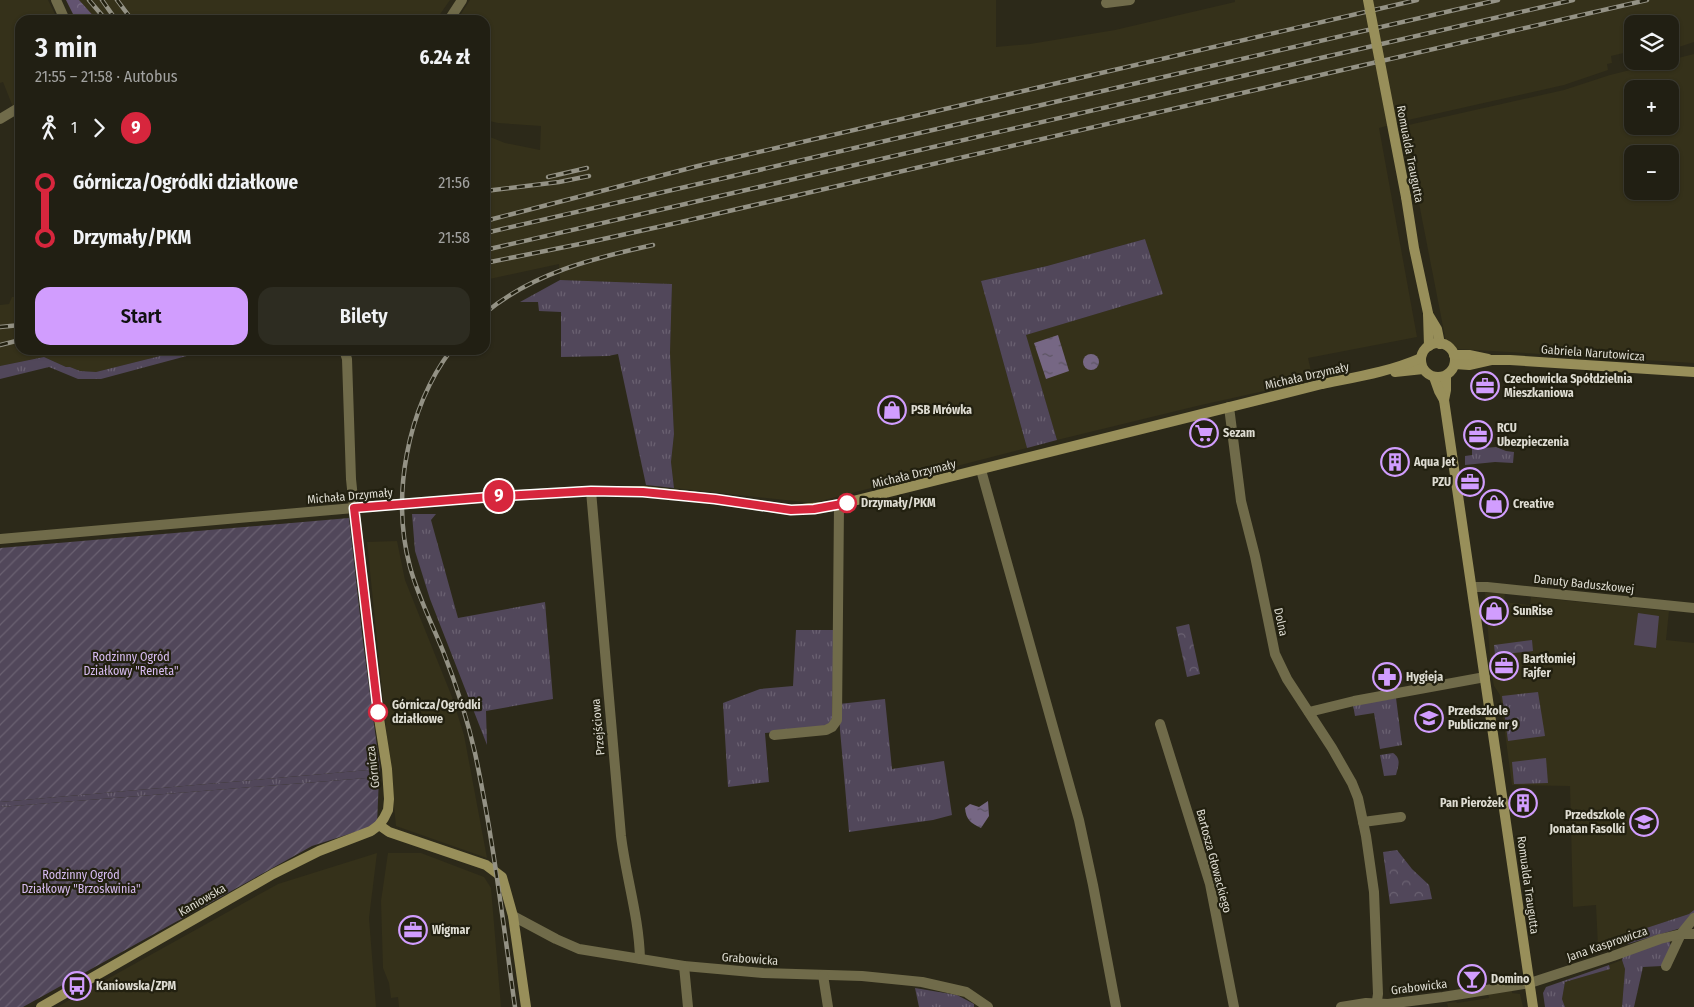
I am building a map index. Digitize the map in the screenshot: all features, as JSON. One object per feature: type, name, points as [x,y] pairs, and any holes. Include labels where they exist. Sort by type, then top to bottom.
[{"type":"street","points":[[56,0],[64,15]]},
{"type":"street","points":[[452,15],[462,0]]},
{"type":"street","points":[[1106,3],[1130,0]]},
{"type":"street","name":"Romualda Traugutta","points":[[1368,0],[1414,248],[1428,313]]},
{"type":"street","points":[[0,119],[15,110]]},
{"type":"street","points":[[1428,313],[1437,329],[1440,344]]},
{"type":"street","points":[[1428,313],[1429,346]]},
{"type":"street","points":[[1440,344],[1449,348],[1454,360],[1450,373],[1446,376],[1434,377],[1423,369],[1421,358],[1422,353],[1429,346],[1440,344]]},
{"type":"street","name":"Górnicza","points":[[346,355],[350,469],[389,799],[388,810],[379,825]]},
{"type":"street","points":[[1376,374],[1421,358]]},
{"type":"street","name":"Gabriela Narutowicza","points":[[1454,360],[1468,365],[1491,360],[1510,360],[1694,372]]},
{"type":"street","points":[[1376,374],[1423,369]]},
{"type":"street","name":"Michała Drzymały","points":[[0,539],[354,508],[591,491],[643,492],[715,499],[791,510],[814,509],[839,505],[1322,384],[1376,374]]},
{"type":"street","name":"Romualda Traugutta","points":[[1446,376],[1444,400],[1533,1007]]},
{"type":"street","points":[[1434,377],[1444,400]]},
{"type":"street","name":"Dolna","points":[[1229,407],[1241,501],[1255,556],[1275,654],[1287,679],[1352,784],[1358,798],[1374,892],[1378,994],[1376,1005]]},
{"type":"street","points":[[981,470],[1078,820],[1093,885],[1116,1007]]},
{"type":"street","name":"Przejściowa","points":[[591,491],[609,715],[622,842],[639,937],[640,959]]},
{"type":"street","points":[[774,735],[826,730],[832,727],[837,720],[839,505]]},
{"type":"street","name":"Danuty Baduszkowej","points":[[1472,588],[1487,587],[1694,608]]},
{"type":"street","points":[[1309,712],[1354,701],[1485,677]]},
{"type":"street","name":"Bartosza Głowackiego","points":[[1160,724],[1210,884],[1234,1007]]},
{"type":"street","points":[[1363,822],[1401,817]]},
{"type":"street","points":[[379,825],[389,832],[486,865],[502,877],[513,916],[526,1007]]},
{"type":"street","name":"Kaniowska","points":[[41,1007],[273,874],[319,851],[364,835],[379,825]]},
{"type":"street","name":"Grabowicka","points":[[513,916],[579,948],[684,966],[763,973],[862,976],[922,982],[966,992],[988,1007]]},
{"type":"street","points":[[1666,966],[1681,934],[1694,918]]},
{"type":"street","name":"Jana Kasprowicza","points":[[1530,983],[1613,956],[1660,938],[1681,934],[1694,934]]},
{"type":"street","points":[[684,966],[688,1007]]},
{"type":"street","points":[[823,975],[828,1007]]},
{"type":"street","name":"Grabowicka","points":[[1340,1007],[1388,1004],[1530,983]]},
{"type":"shaded area","points":[[0,0],[48,0],[56,15],[15,15],[15,106],[13,107],[3,82],[0,83]]},
{"type":"shaded area","points":[[66,0],[450,0],[440,15],[74,15]]},
{"type":"shaded area","points":[[470,0],[996,0],[996,47],[1030,44],[1115,30],[1235,2],[1235,0],[1694,0],[1694,42],[1679,47],[1679,15],[1624,15],[1624,53],[1611,56],[1612,63],[1607,64],[1608,70],[1564,85],[1379,128],[1417,337],[1308,358],[1313,380],[1057,440],[1025,335],[1163,294],[1145,239],[1047,266],[981,281],[1027,448],[813,503],[674,488],[671,462],[674,434],[670,353],[672,284],[560,280],[559,264],[490,279],[490,137],[505,143],[540,150],[541,126],[490,121],[490,15],[460,15]]},
{"type":"shaded area","points":[[1694,54],[1694,363],[1458,349],[1446,342],[1404,126],[1564,90],[1630,70],[1679,70],[1679,58]]},
{"type":"shaded area","points":[[12,297],[15,297],[15,355],[164,355],[96,372],[80,371],[66,367],[44,357],[0,366],[0,305],[9,304]]},
{"type":"shaded area","points":[[397,541],[405,580],[452,697],[464,735],[487,858],[396,826],[367,542]]},
{"type":"shaded area","points":[[1485,592],[1505,593],[1504,602],[1530,605],[1531,597],[1669,611],[1666,640],[1694,643],[1694,910],[1689,914],[1598,946],[1596,905],[1573,907],[1570,786],[1512,785],[1500,695],[1494,686],[1491,670]]},
{"type":"shaded area","points":[[377,853],[369,918],[376,1007],[57,1007],[278,884]]},
{"type":"shaded area","points":[[388,853],[421,853],[484,877],[491,888],[501,1007],[399,1007],[398,997],[391,998],[389,983],[383,968],[381,901]]},
{"type":"shaded area","points":[[1622,960],[1625,969],[1622,1007],[1565,1007],[1562,999],[1565,982],[1609,969],[1609,965]]},
{"type":"shaded area","points":[[1512,990],[1512,993],[1520,994],[1523,1007],[1448,1007],[1447,1003],[1489,998],[1488,994]]},
{"type":"green space","points":[[66,0],[79,0],[92,15],[74,15]]},
{"type":"green space","points":[[1145,239],[1163,294],[1026,335],[1057,440],[1027,448],[981,281],[1047,266]]},
{"type":"green space","points":[[560,280],[672,284],[670,353],[674,434],[671,462],[674,488],[646,485],[618,354],[561,357],[561,312],[539,311],[538,302],[520,302]]},
{"type":"green space","points":[[164,355],[190,355],[101,379],[78,379],[49,367],[0,379],[0,366],[44,357],[66,367],[80,371],[96,372]]},
{"type":"green space","points":[[1496,447],[1514,452],[1513,463],[1495,462],[1465,465],[1465,456],[1472,455],[1472,449]]},
{"type":"green space","points":[[412,514],[436,514],[431,520],[458,618],[545,602],[553,699],[486,711],[487,745],[430,599],[415,551]]},
{"type":"green space","name":"Rodzinny Ogród Działkowy \"Reneta\"","points":[[349,518],[380,769],[0,802],[0,548]]},
{"type":"green space","points":[[1638,613],[1659,616],[1656,648],[1634,645]]},
{"type":"green space","points":[[1189,624],[1200,674],[1187,677],[1176,627]]},
{"type":"green space","points":[[796,630],[834,630],[832,718],[830,723],[823,728],[765,733],[769,782],[728,787],[723,703],[760,689],[793,686]]},
{"type":"green space","points":[[1532,640],[1533,651],[1495,655],[1494,645]]},
{"type":"green space","points":[[1538,692],[1545,736],[1508,741],[1502,696]]},
{"type":"green space","points":[[1396,698],[1402,745],[1380,749],[1374,713],[1355,716],[1353,705]]},
{"type":"green space","points":[[885,699],[892,769],[944,761],[952,815],[933,820],[849,832],[839,704]]},
{"type":"green space","points":[[1393,753],[1398,758],[1396,775],[1384,776],[1380,755]]},
{"type":"green space","points":[[1546,758],[1548,783],[1514,784],[1512,762]]},
{"type":"green space","points":[[380,769],[379,777],[0,807],[0,802]]},
{"type":"green space","name":"Rodzinny Ogród Działkowy \"Brzoskwinia\"","points":[[379,777],[377,825],[312,846],[23,1007],[0,1007],[0,807]]},
{"type":"green space","points":[[1397,850],[1412,869],[1429,885],[1432,899],[1390,904],[1383,852]]},
{"type":"green space","points":[[1694,910],[1694,915],[1681,928],[1628,944],[1622,936],[1689,914]]},
{"type":"green space","points":[[1669,940],[1671,946],[1662,966],[1643,967],[1634,1007],[1622,1007],[1625,969],[1622,960],[1623,956]]},
{"type":"green space","points":[[1609,965],[1610,969],[1565,982],[1562,999],[1565,1007],[1545,1007],[1543,993],[1546,987]]},
{"type":"green space","points":[[915,988],[957,995],[974,1004],[974,1007],[919,1007]]},
{"type":"water","points":[[1058,335],[1069,371],[1046,379],[1034,343]]},
{"type":"water","points":[[1091,354],[1099,362],[1091,370],[1083,362]]},
{"type":"water","points":[[988,801],[989,816],[981,828],[970,821],[965,808],[970,804],[979,807]]},
{"type":"railway","points":[[89,0],[102,15]]},
{"type":"railway","points":[[102,0],[112,15]]},
{"type":"railway","points":[[117,0],[128,15]]},
{"type":"railway","points":[[490,220],[698,166],[1417,0]]},
{"type":"railway","points":[[490,232],[1498,0]]},
{"type":"railway","points":[[490,249],[1573,0]]},
{"type":"railway","points":[[490,262],[681,222],[1647,0]]},
{"type":"railway","points":[[548,177],[587,168]]},
{"type":"railway","points":[[490,190],[559,182],[589,176]]},
{"type":"railway","points":[[490,309],[523,287],[544,277],[609,255],[653,245]]},
{"type":"railway","points":[[0,327],[15,326]]},
{"type":"railway","points":[[0,345],[15,341]]},
{"type":"railway","points":[[448,355],[423,399],[414,426],[407,454],[402,511],[405,540],[413,578],[452,676],[465,714],[475,753],[502,911],[515,1007]]},
{"type":"bus line","name":"9","points":[[378,712],[354,508],[591,491],[643,492],[715,499],[791,510],[814,509],[847,503]]},
{"type":"place","name":"Czechowicka Spółdzielnia Mieszkaniowa","points":[[1485,386]]},
{"type":"place","name":"PSB Mrówka","points":[[892,410]]},
{"type":"place","name":"Sezam","points":[[1204,433]]},
{"type":"place","name":"RCU Ubezpieczenia","points":[[1478,435]]},
{"type":"place","name":"Aqua Jet","points":[[1395,462]]},
{"type":"place","name":"PZU","points":[[1470,482]]},
{"type":"place","name":"Drzymały/PKM","points":[[847,503]]},
{"type":"place","name":"Creative","points":[[1494,504]]},
{"type":"place","name":"SunRise","points":[[1494,611]]},
{"type":"place","name":"Bartłomiej Fajfer","points":[[1504,666]]},
{"type":"place","name":"Hygieja","points":[[1387,677]]},
{"type":"place","name":"Górnicza/Ogródki działkowe","points":[[378,712]]},
{"type":"place","name":"Przedszkole Publiczne nr 9","points":[[1429,718]]},
{"type":"place","name":"Pan Pierożek","points":[[1523,803]]},
{"type":"place","name":"Przedszkole Jonatan Fasolki","points":[[1644,822]]},
{"type":"place","name":"Wigmar","points":[[413,930]]},
{"type":"place","name":"Domino","points":[[1472,979]]},
{"type":"place","name":"Kaniowska/ZPM","points":[[77,986]]}]
